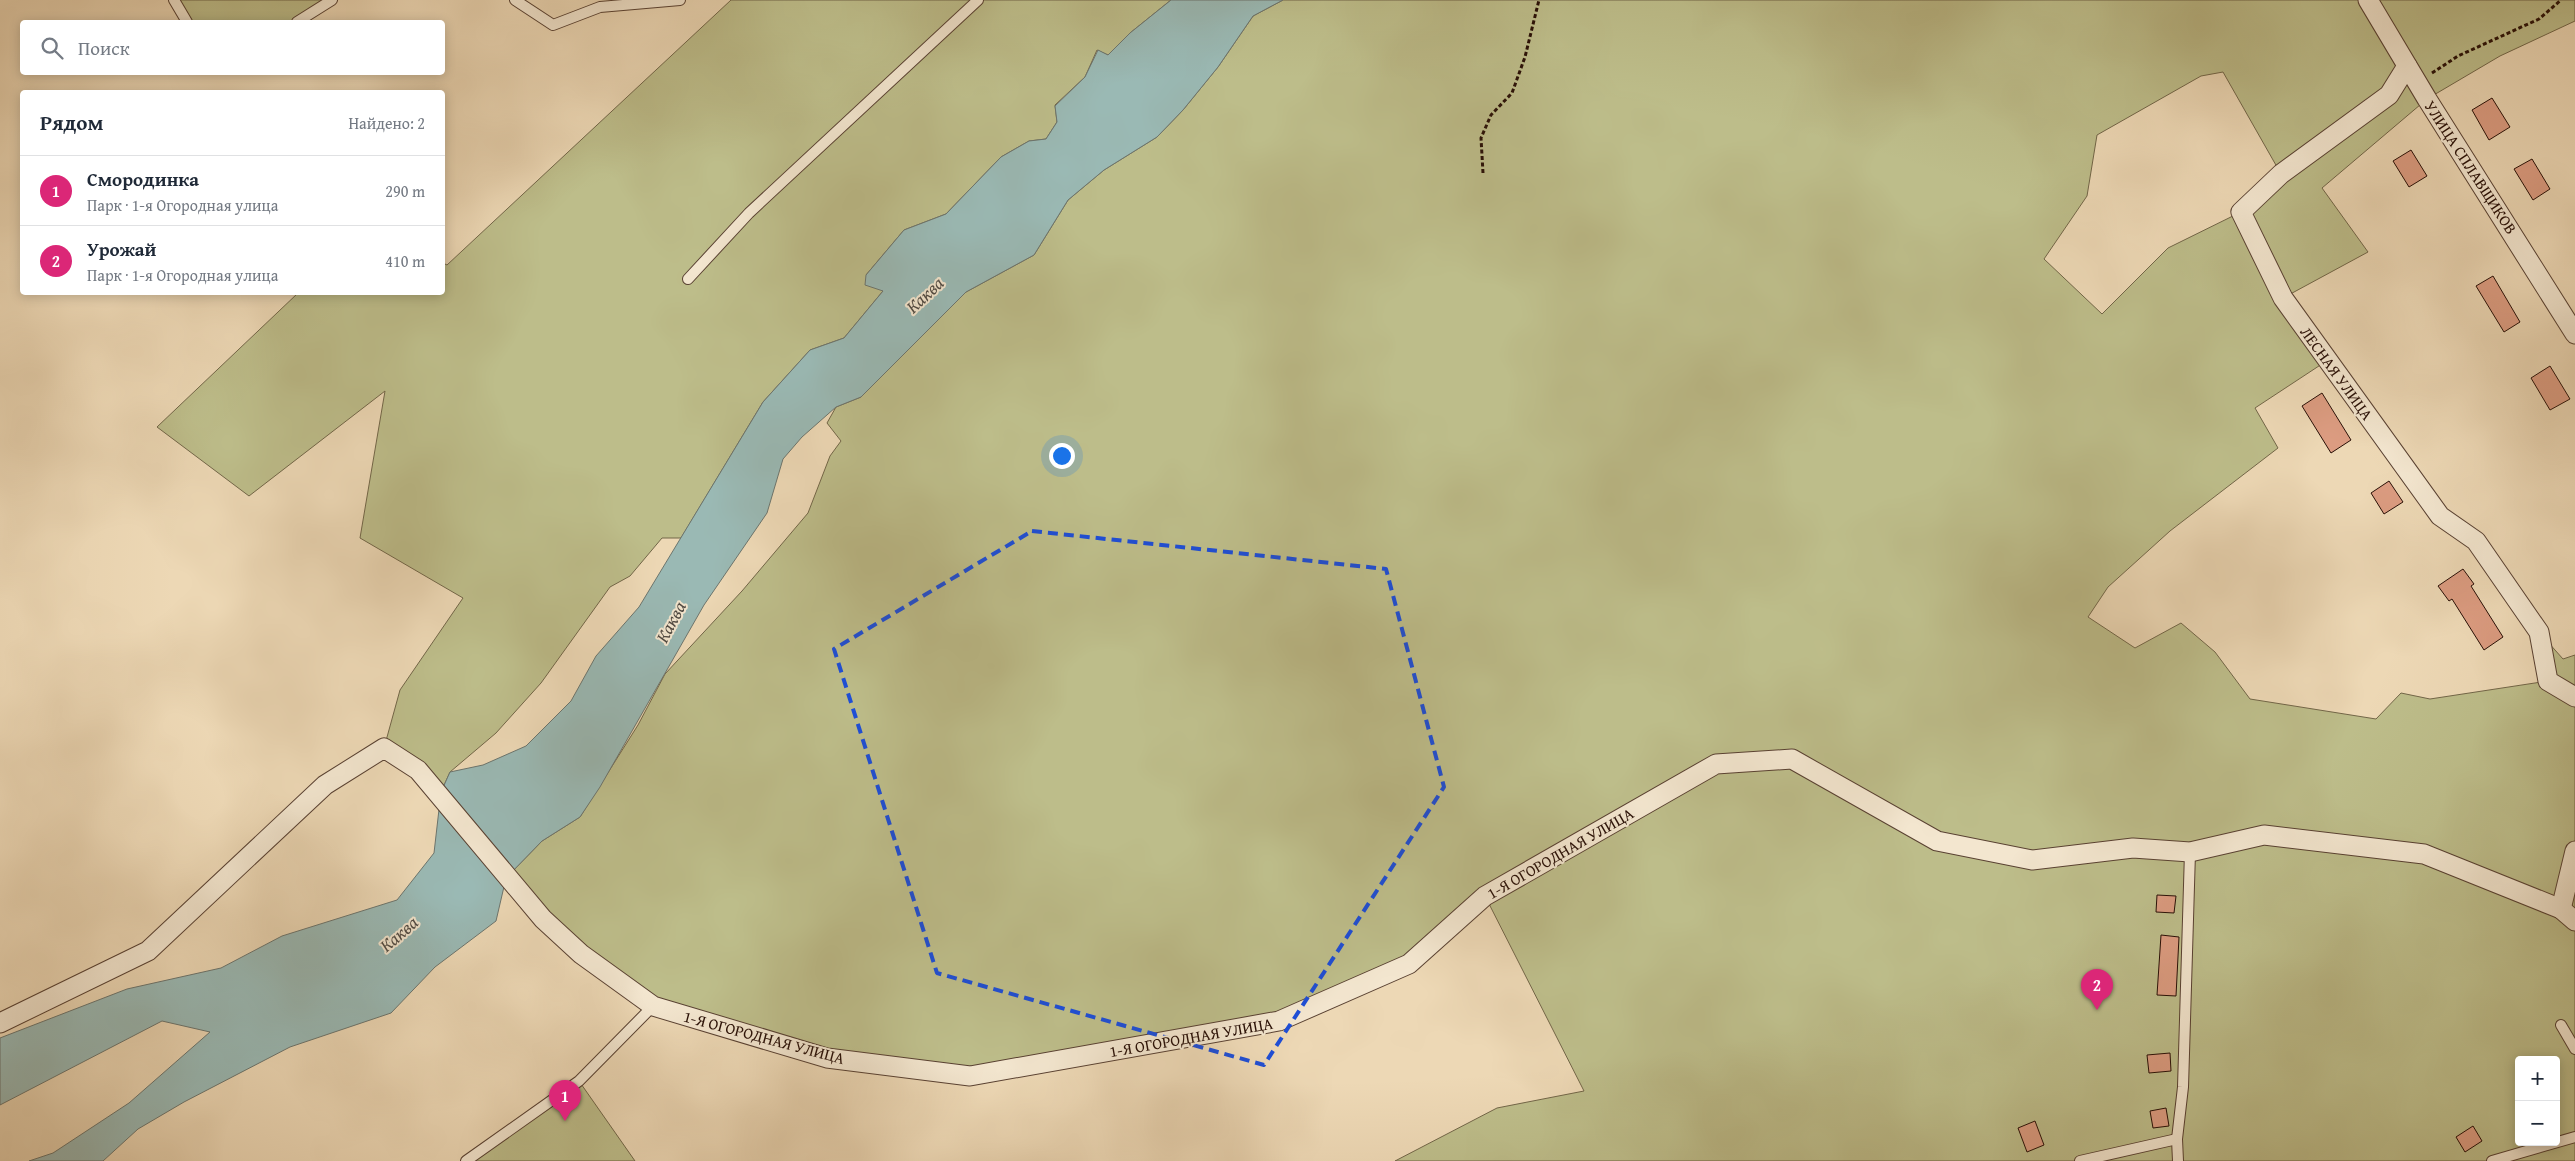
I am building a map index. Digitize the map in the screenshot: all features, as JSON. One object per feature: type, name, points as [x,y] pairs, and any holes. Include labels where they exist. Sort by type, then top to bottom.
[{"type":"street","name":"УЛИЦА СПЛАВЩИКОВ","points":[[2368,0],[2417,83],[2575,334]]},
{"type":"street","name":"ЛЕСНАЯ УЛИЦА","points":[[2407,66],[2389,95],[2281,174],[2241,212],[2283,298],[2440,516],[2476,541],[2539,632],[2548,681],[2575,697]]},
{"type":"street","name":"1-Я ОГОРОДНАЯ УЛИЦА","points":[[0,1023],[148,951],[325,786],[384,748],[418,770],[543,919],[581,954],[652,1006],[827,1058],[970,1076],[1279,1021],[1409,964],[1485,896],[1716,764],[1792,759],[1937,841],[2032,860],[2134,848],[2190,852],[2264,835],[2424,854],[2568,915]]},
{"type":"street","points":[[2568,915],[2575,851]]},
{"type":"lane","points":[[174,0],[186,20]]},
{"type":"lane","points":[[300,20],[332,0]]},
{"type":"lane","points":[[515,0],[553,25],[600,7],[680,0]]},
{"type":"lane","points":[[688,279],[749,213],[978,0]]},
{"type":"lane","points":[[2178,1161],[2177,1139],[2183,1087],[2190,852]]},
{"type":"lane","points":[[466,1161],[579,1081],[652,1006]]},
{"type":"lane","points":[[2561,1025],[2575,1049]]},
{"type":"lane","points":[[2080,1161],[2177,1139]]},
{"type":"lane","points":[[2492,1161],[2574,1140]]},
{"type":"path","points":[[1483,173],[1481,138],[1491,115],[1512,93],[1525,57],[1539,0]]},
{"type":"path","points":[[2417,83],[2458,56],[2539,18],[2561,0]]},
{"type":"highlighted area","points":[[1032,531],[1386,569],[1444,787],[1264,1065],[937,973],[834,649]]},
{"type":"green space","points":[[174,0],[332,0],[300,20],[186,20]]},
{"type":"green space","points":[[731,0],[1171,0],[1130,33],[1108,55],[1097,50],[1085,77],[1055,105],[1057,122],[1046,139],[1029,141],[1001,157],[946,214],[904,230],[866,275],[883,291],[844,338],[810,350],[763,402],[681,538],[662,538],[630,576],[610,587],[541,683],[496,733],[450,772],[441,792],[384,748],[400,690],[463,598],[360,538],[385,391],[249,496],[157,427],[296,295],[445,295],[445,264],[447,265]]},
{"type":"green space","points":[[1283,0],[2575,0],[2575,21],[2500,56],[2427,99],[2322,188],[2368,252],[2283,298],[2328,360],[2255,408],[2278,448],[2170,531],[2108,587],[2088,617],[2135,648],[2181,623],[2215,652],[2250,699],[2376,719],[2401,693],[2430,699],[2548,681],[2539,632],[2563,659],[2575,655],[2575,1161],[1395,1161],[1497,1108],[1584,1091],[1485,896],[1409,964],[1279,1021],[970,1076],[827,1058],[653,1006],[506,878],[542,841],[580,817],[638,725],[665,674],[742,591],[808,513],[830,456],[841,441],[827,423],[836,407],[861,397],[966,292],[1034,255],[1068,200],[1104,170],[1157,137],[1183,110],[1218,67],[1253,16]],"holes":[[[2223,72],[2281,174],[2241,212],[2168,248],[2102,314],[2044,259],[2087,196],[2097,135],[2201,76]]]},
{"type":"green space","points":[[579,1081],[635,1161],[466,1161]]},
{"type":"water","name":"Каква","points":[[1171,0],[1283,0],[1253,16],[1218,67],[1183,110],[1157,137],[1104,170],[1068,200],[1034,255],[966,292],[861,397],[836,407],[802,437],[783,459],[767,513],[704,605],[600,787],[580,817],[542,841],[506,878],[496,921],[435,967],[391,1013],[290,1047],[184,1102],[138,1129],[103,1161],[29,1161],[53,1153],[129,1103],[210,1032],[162,1021],[0,1105],[0,1038],[127,989],[221,968],[282,936],[397,900],[434,853],[441,792],[450,772],[483,765],[526,746],[571,701],[596,656],[639,607],[763,402],[810,350],[844,338],[883,291],[865,285],[866,275],[904,230],[946,214],[1001,157],[1029,141],[1046,139],[1057,122],[1055,106],[1085,77],[1098,50],[1108,55],[1130,33]]},
{"type":"building","points":[[2492,98],[2510,127],[2489,140],[2472,110]]},
{"type":"building","points":[[2411,150],[2427,176],[2409,187],[2393,161]]},
{"type":"building","points":[[2532,159],[2550,189],[2533,200],[2514,169]]},
{"type":"building","points":[[2493,276],[2520,322],[2504,332],[2476,286]]},
{"type":"building","points":[[2550,366],[2570,399],[2550,410],[2531,378]]},
{"type":"building","points":[[2322,393],[2351,440],[2331,453],[2302,406]]},
{"type":"building","points":[[2389,481],[2403,502],[2384,514],[2371,493]]},
{"type":"building","points":[[2463,569],[2474,584],[2471,586],[2503,637],[2484,650],[2452,599],[2449,601],[2438,586]]},
{"type":"building","points":[[2157,895],[2176,896],[2174,913],[2156,912]]},
{"type":"building","points":[[2161,935],[2179,937],[2176,996],[2157,995]]},
{"type":"building","points":[[2170,1053],[2171,1071],[2149,1073],[2147,1055]]},
{"type":"building","points":[[2166,1108],[2169,1126],[2153,1128],[2150,1111]]},
{"type":"building","points":[[2035,1121],[2044,1145],[2027,1152],[2018,1128]]},
{"type":"building","points":[[2473,1126],[2482,1141],[2465,1152],[2456,1137]]},
{"type":"place","name":"Урожай","points":[[2097,1010]]},
{"type":"place","name":"Смородинка","points":[[565,1121]]}]
